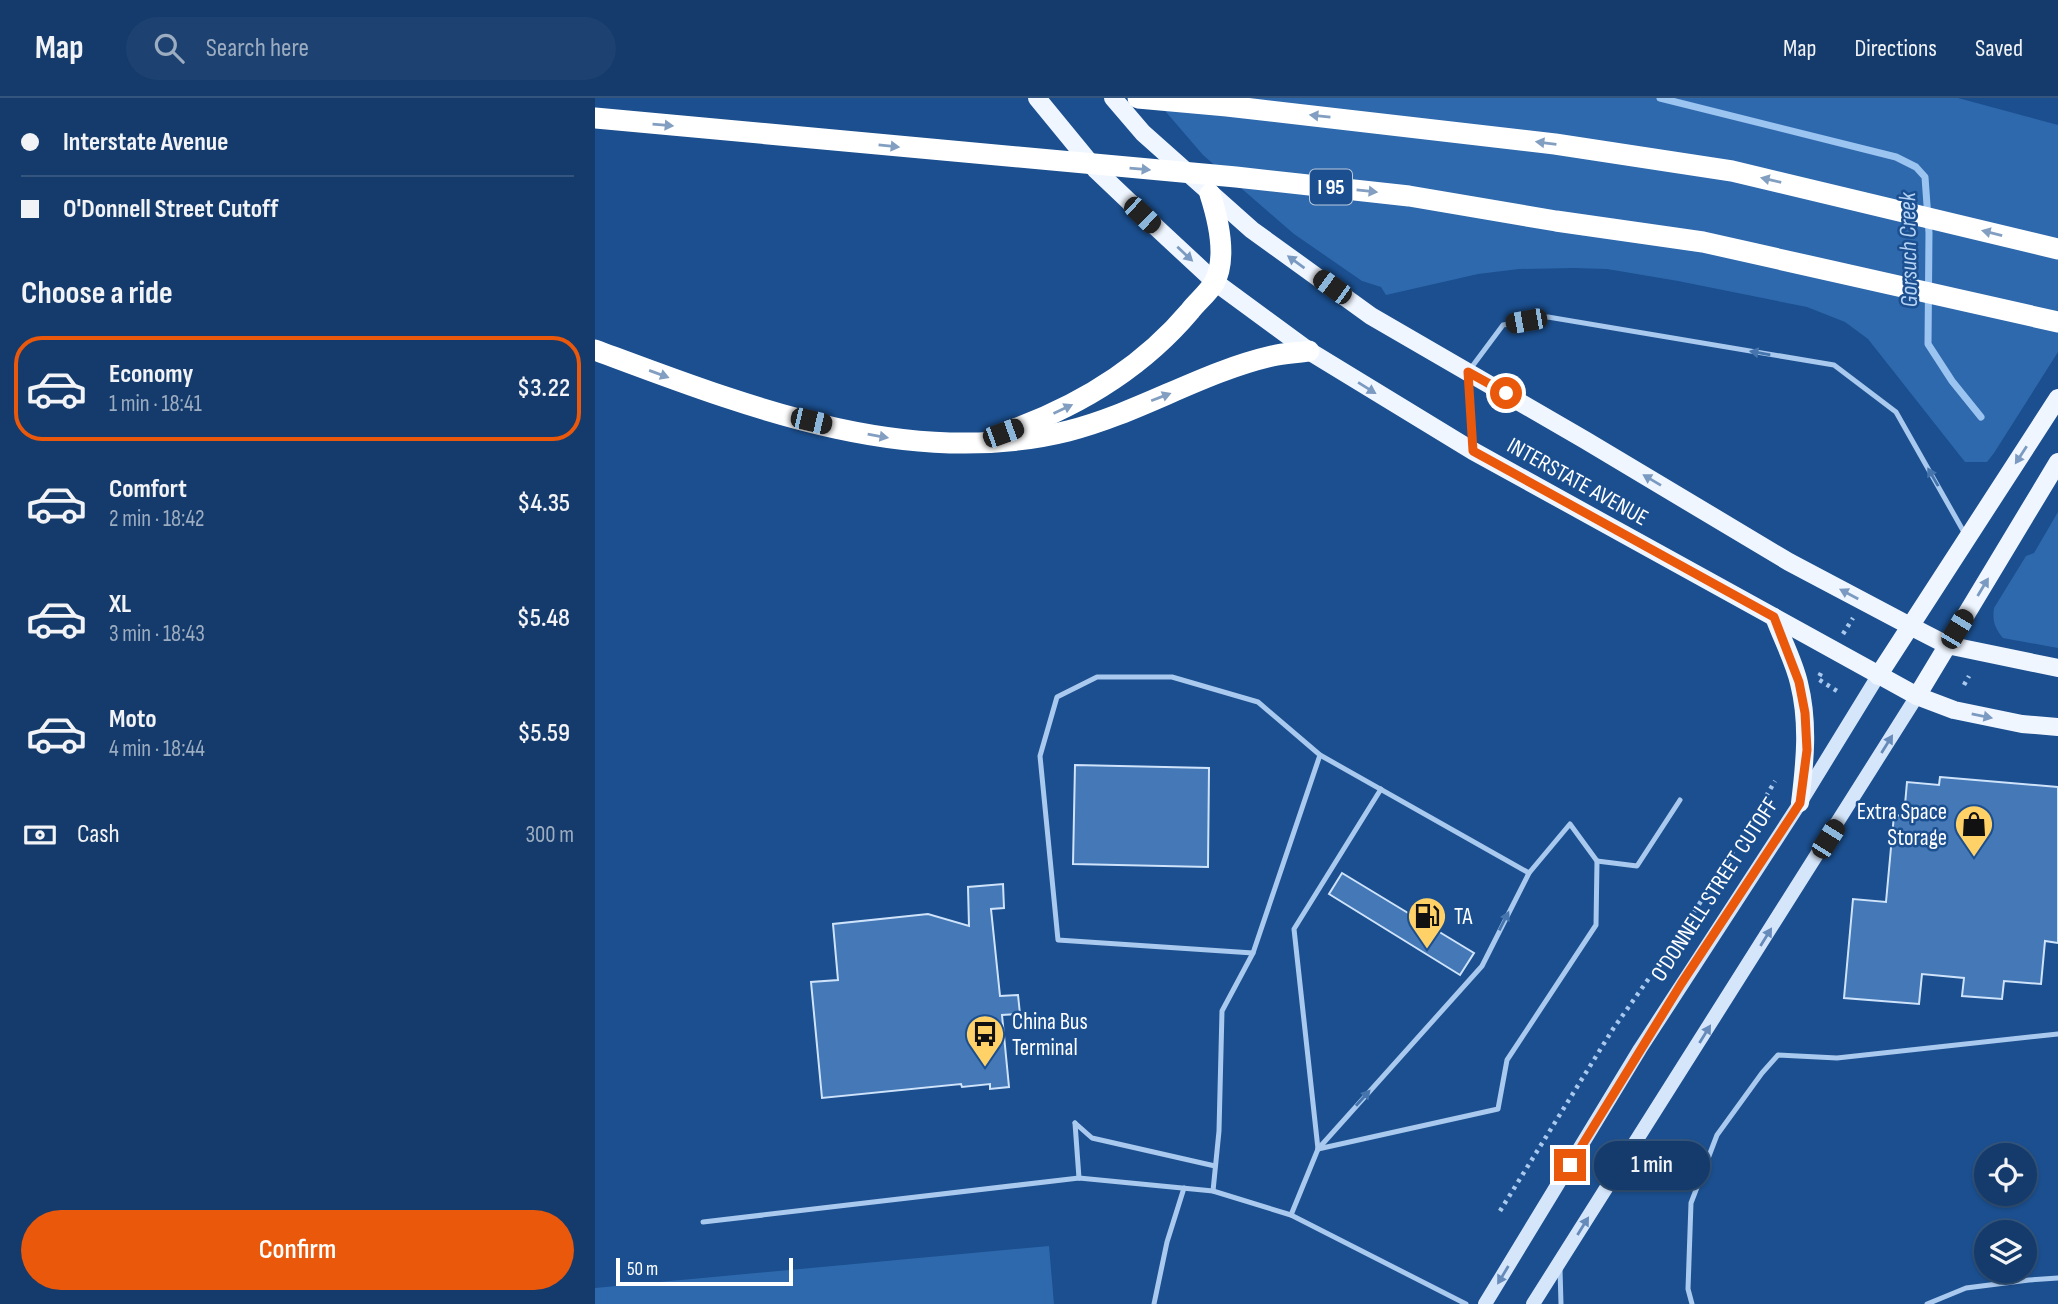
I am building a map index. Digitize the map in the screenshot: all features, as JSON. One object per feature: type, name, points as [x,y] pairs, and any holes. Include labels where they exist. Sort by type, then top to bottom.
[{"type":"highway","points":[[1138,98],[1542,143],[1732,171],[2058,249]]},
{"type":"highway","name":"I 95","points":[[595,118],[1236,177],[1409,196],[1703,242],[2058,322]]},
{"type":"highway","points":[[977,443],[1062,410],[1131,369],[1177,327],[1215,282],[1221,235],[1210,194]]},
{"type":"highway","points":[[595,350],[686,384],[811,421],[905,441],[977,443],[1067,431],[1117,415],[1244,365],[1273,356],[1309,351]]},
{"type":"main road","name":"INTERSTATE AVENUE","points":[[1037,98],[1096,170],[1215,282],[1309,351],[1473,451],[1917,696],[1954,710],[2022,724],[2058,727]]},
{"type":"main road","name":"INTERSTATE AVENUE","points":[[1113,98],[1143,133],[1252,230],[1371,316],[1789,562],[1947,645],[2058,668]]},
{"type":"main road","name":"O'DONNELL STREET CUTOFF","points":[[1485,1304],[1640,1049],[2058,398]]},
{"type":"main road","points":[[1533,1304],[1917,696],[2058,462]]},
{"type":"main road","points":[[1774,617],[1799,682],[1805,713],[1807,750],[1800,803]]},
{"type":"lane","points":[[1473,451],[1468,372],[1503,325],[1548,317],[1834,365],[1896,412],[1967,537]]},
{"type":"lane","points":[[1253,953],[1058,940],[1040,756],[1057,697],[1097,677],[1172,677],[1258,702],[1320,755],[1529,873]]},
{"type":"lane","points":[[1213,1191],[1219,1131],[1222,1011],[1253,953],[1320,755]]},
{"type":"lane","points":[[1318,1149],[1294,929],[1381,789]]},
{"type":"lane","points":[[1597,861],[1637,866],[1680,800]]},
{"type":"lane","points":[[1291,1214],[1318,1149],[1482,966],[1529,873],[1570,824],[1597,861],[1596,925],[1507,1060],[1497,1109],[1318,1149]]},
{"type":"lane","points":[[1692,1304],[1688,1289],[1691,1203],[1717,1135],[1778,1055],[1837,1058],[2058,1034]]},
{"type":"lane","points":[[1079,1178],[1075,1123],[1092,1138],[1215,1166]]},
{"type":"lane","points":[[703,1222],[1079,1178],[1213,1191],[1291,1214],[1466,1304]]},
{"type":"lane","points":[[1154,1304],[1167,1242],[1184,1188]]},
{"type":"lane","points":[[1560,1263],[1560,1304]]},
{"type":"lane","points":[[1927,1304],[1966,1288],[2058,1278]]},
{"type":"path","points":[[1843,635],[1853,617]]},
{"type":"path","points":[[1821,673],[1818,679],[1837,691]]},
{"type":"path","points":[[1964,685],[1969,676]]},
{"type":"path","points":[[1500,1211],[1613,1029],[1674,943],[1775,781]]},
{"type":"shaded area","points":[[1154,98],[1958,98],[2058,125],[2058,352],[1987,462],[1965,462],[1868,339],[1845,322],[1807,307],[1607,269],[1574,268],[1519,269],[1478,274],[1386,295],[1381,287],[1362,281],[1294,234],[1203,155]]},
{"type":"shaded area","points":[[2058,512],[2058,648],[2003,638],[1995,624],[1994,608],[2026,556],[2034,553]]},
{"type":"shaded area","points":[[1049,1246],[1054,1304],[595,1304],[595,1288]]},
{"type":"building","points":[[1075,765],[1209,768],[1208,867],[1073,864]]},
{"type":"building","name":"Extra Space Storage","points":[[1940,777],[2058,787],[2058,943],[2045,941],[2041,984],[2004,981],[2002,999],[1962,996],[1964,978],[1922,974],[1919,1004],[1844,998],[1853,899],[1886,902],[1894,815],[1904,816],[1907,782],[1939,785]]},
{"type":"building","points":[[1342,873],[1474,953],[1460,975],[1329,894]]},
{"type":"building","points":[[1003,884],[1004,908],[991,909],[1000,996],[1018,995],[1020,1014],[1002,1015],[1009,1087],[990,1089],[990,1084],[962,1087],[961,1084],[822,1098],[811,982],[838,980],[833,924],[928,914],[969,926],[968,887]]},
{"type":"waterway","name":"Gorsuch Creek","points":[[1660,98],[1896,157],[1916,167],[1925,177],[1929,233],[1928,344],[1952,381],[1981,417]]},
{"type":"place","name":"Extra Space Storage","points":[[1974,858]]},
{"type":"place","name":"TA","points":[[1427,950]]},
{"type":"place","name":"China Bus Terminal","points":[[985,1068]]},
{"type":"route","points":[[1506,393],[1468,372],[1473,451],[1774,617],[1799,682],[1805,713],[1807,750],[1800,803],[1681,984],[1570,1165]]}]
